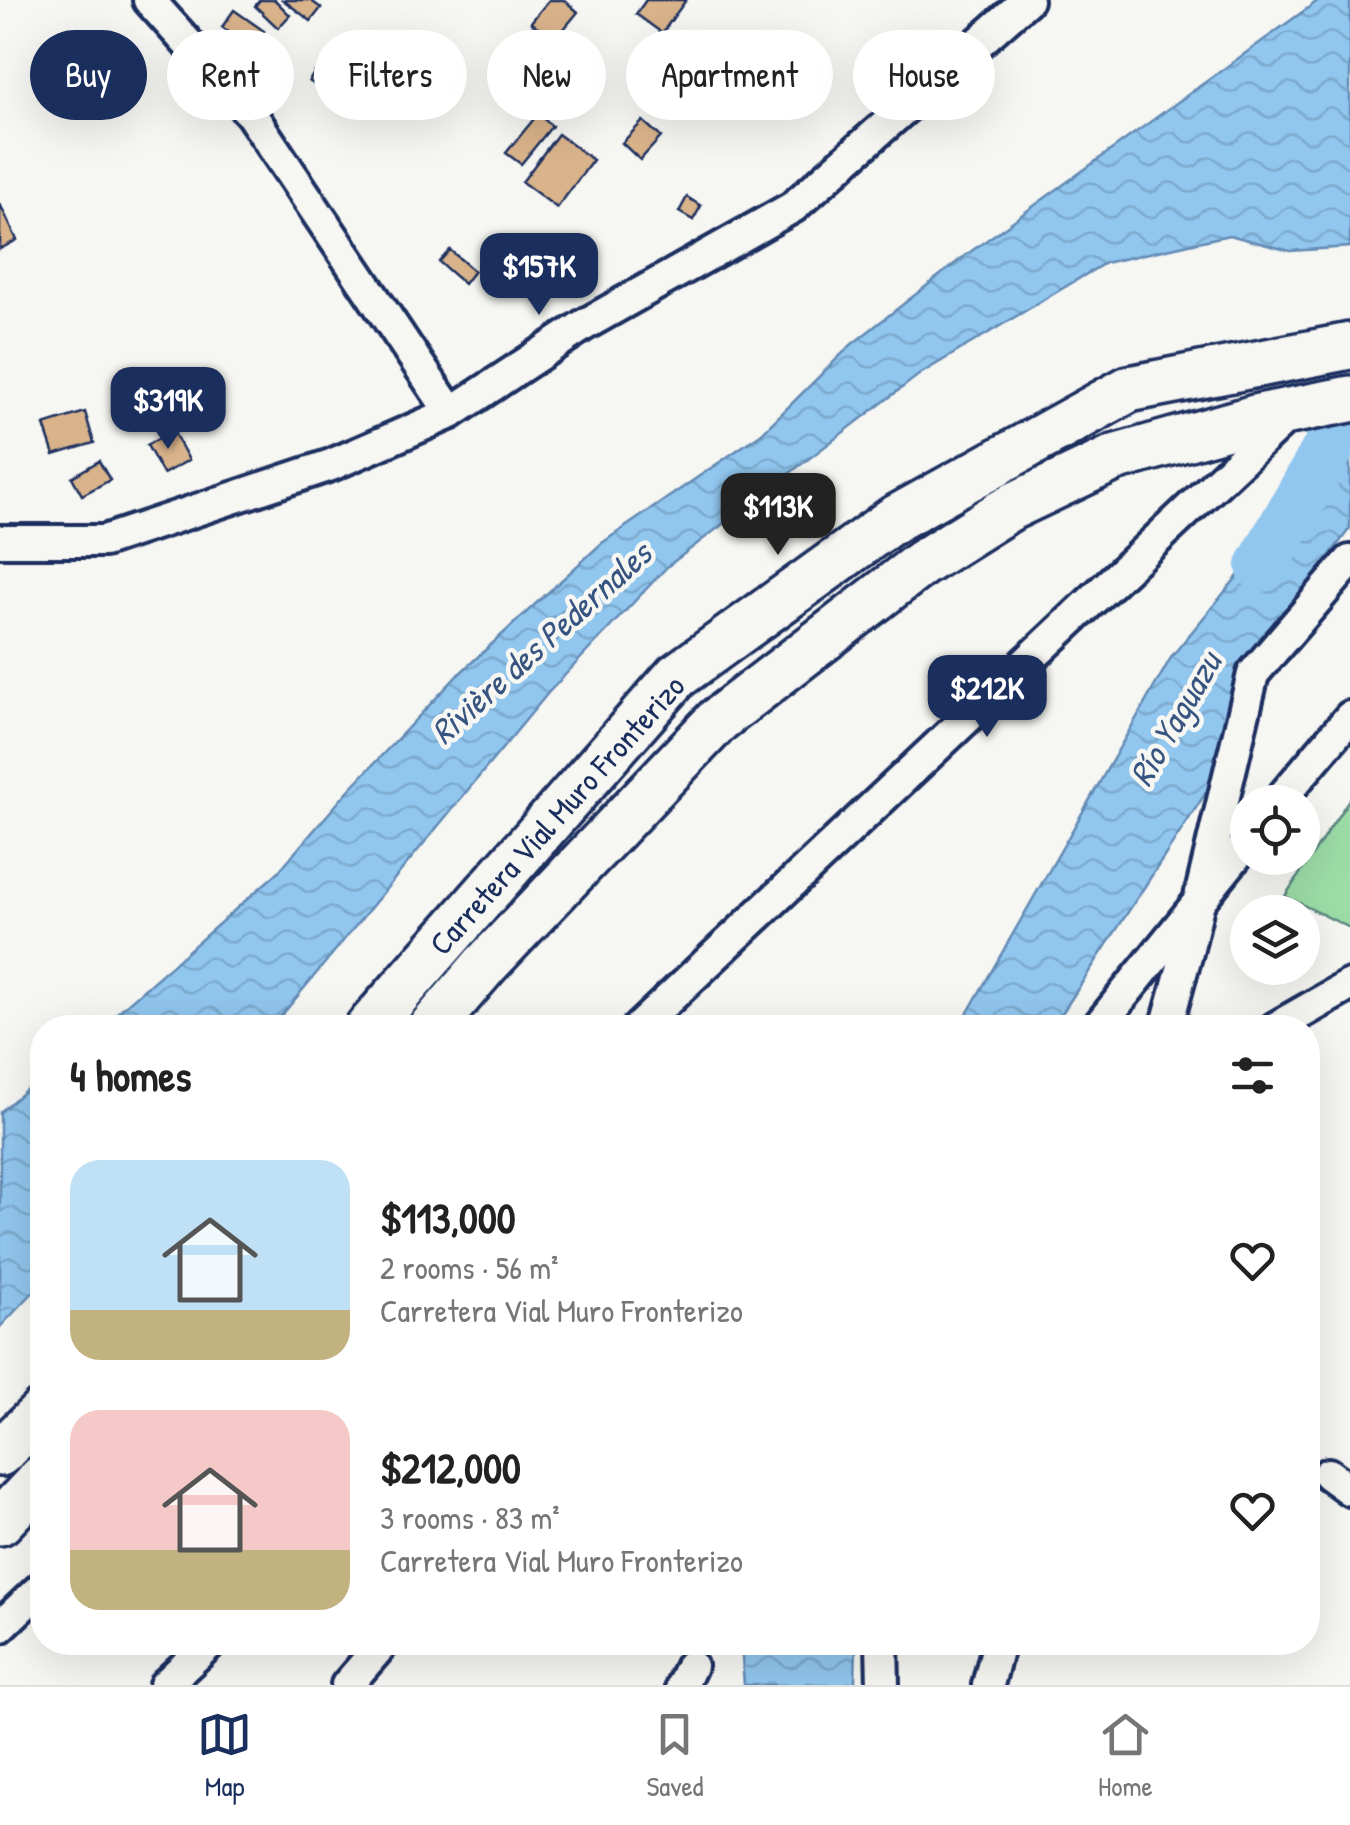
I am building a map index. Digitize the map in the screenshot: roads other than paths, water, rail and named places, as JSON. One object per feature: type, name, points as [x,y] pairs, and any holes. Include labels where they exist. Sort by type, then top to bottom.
[{"type":"street","points":[[150,0],[251,114],[451,413]]},
{"type":"street","points":[[0,541],[104,541],[331,465],[451,413],[584,324],[793,207],[1027,0]]},
{"type":"street","name":"Carretera Vial Muro Fronterizo","points":[[379,1015],[677,676],[893,520],[1129,390],[1350,346]]},
{"type":"street","name":"Carretera Vial Muro Fronterizo","points":[[442,1015],[718,720],[922,563],[1011,506],[1114,458],[1350,399]]},
{"type":"street","points":[[652,1015],[1295,410]]},
{"type":"street","points":[[1169,1015],[1253,674],[1350,561]]},
{"type":"street","points":[[1292,785],[1350,717]]},
{"type":"street","points":[[1107,1015],[1230,863]]},
{"type":"street","points":[[1298,1015],[1350,985]]},
{"type":"street","points":[[0,1453],[30,1424]]},
{"type":"street","points":[[0,1522],[30,1491]]},
{"type":"street","points":[[0,1627],[30,1598]]},
{"type":"street","points":[[166,1685],[197,1655]]},
{"type":"street","points":[[347,1685],[373,1655]]},
{"type":"street","points":[[883,1655],[884,1685]]},
{"type":"street","points":[[988,1685],[996,1655]]},
{"type":"water","name":"Rivière des Pedernales","points":[[1319,0],[1350,0],[1350,247],[1290,251],[1229,235],[1105,263],[920,374],[668,566],[548,693],[282,1015],[115,1015],[277,873],[458,675],[602,543],[762,433],[851,345],[966,255]]},
{"type":"water","points":[[1350,429],[1350,528],[1262,647],[1224,765],[1061,1015],[966,1015],[1172,656],[1322,474]]},
{"type":"water","points":[[30,1086],[30,1296],[0,1327],[0,1112]]},
{"type":"water","points":[[742,1655],[856,1655],[855,1685],[744,1685]]},
{"type":"waterway","name":"Río Yaguazu","points":[[1262,566],[1350,410]]}]
